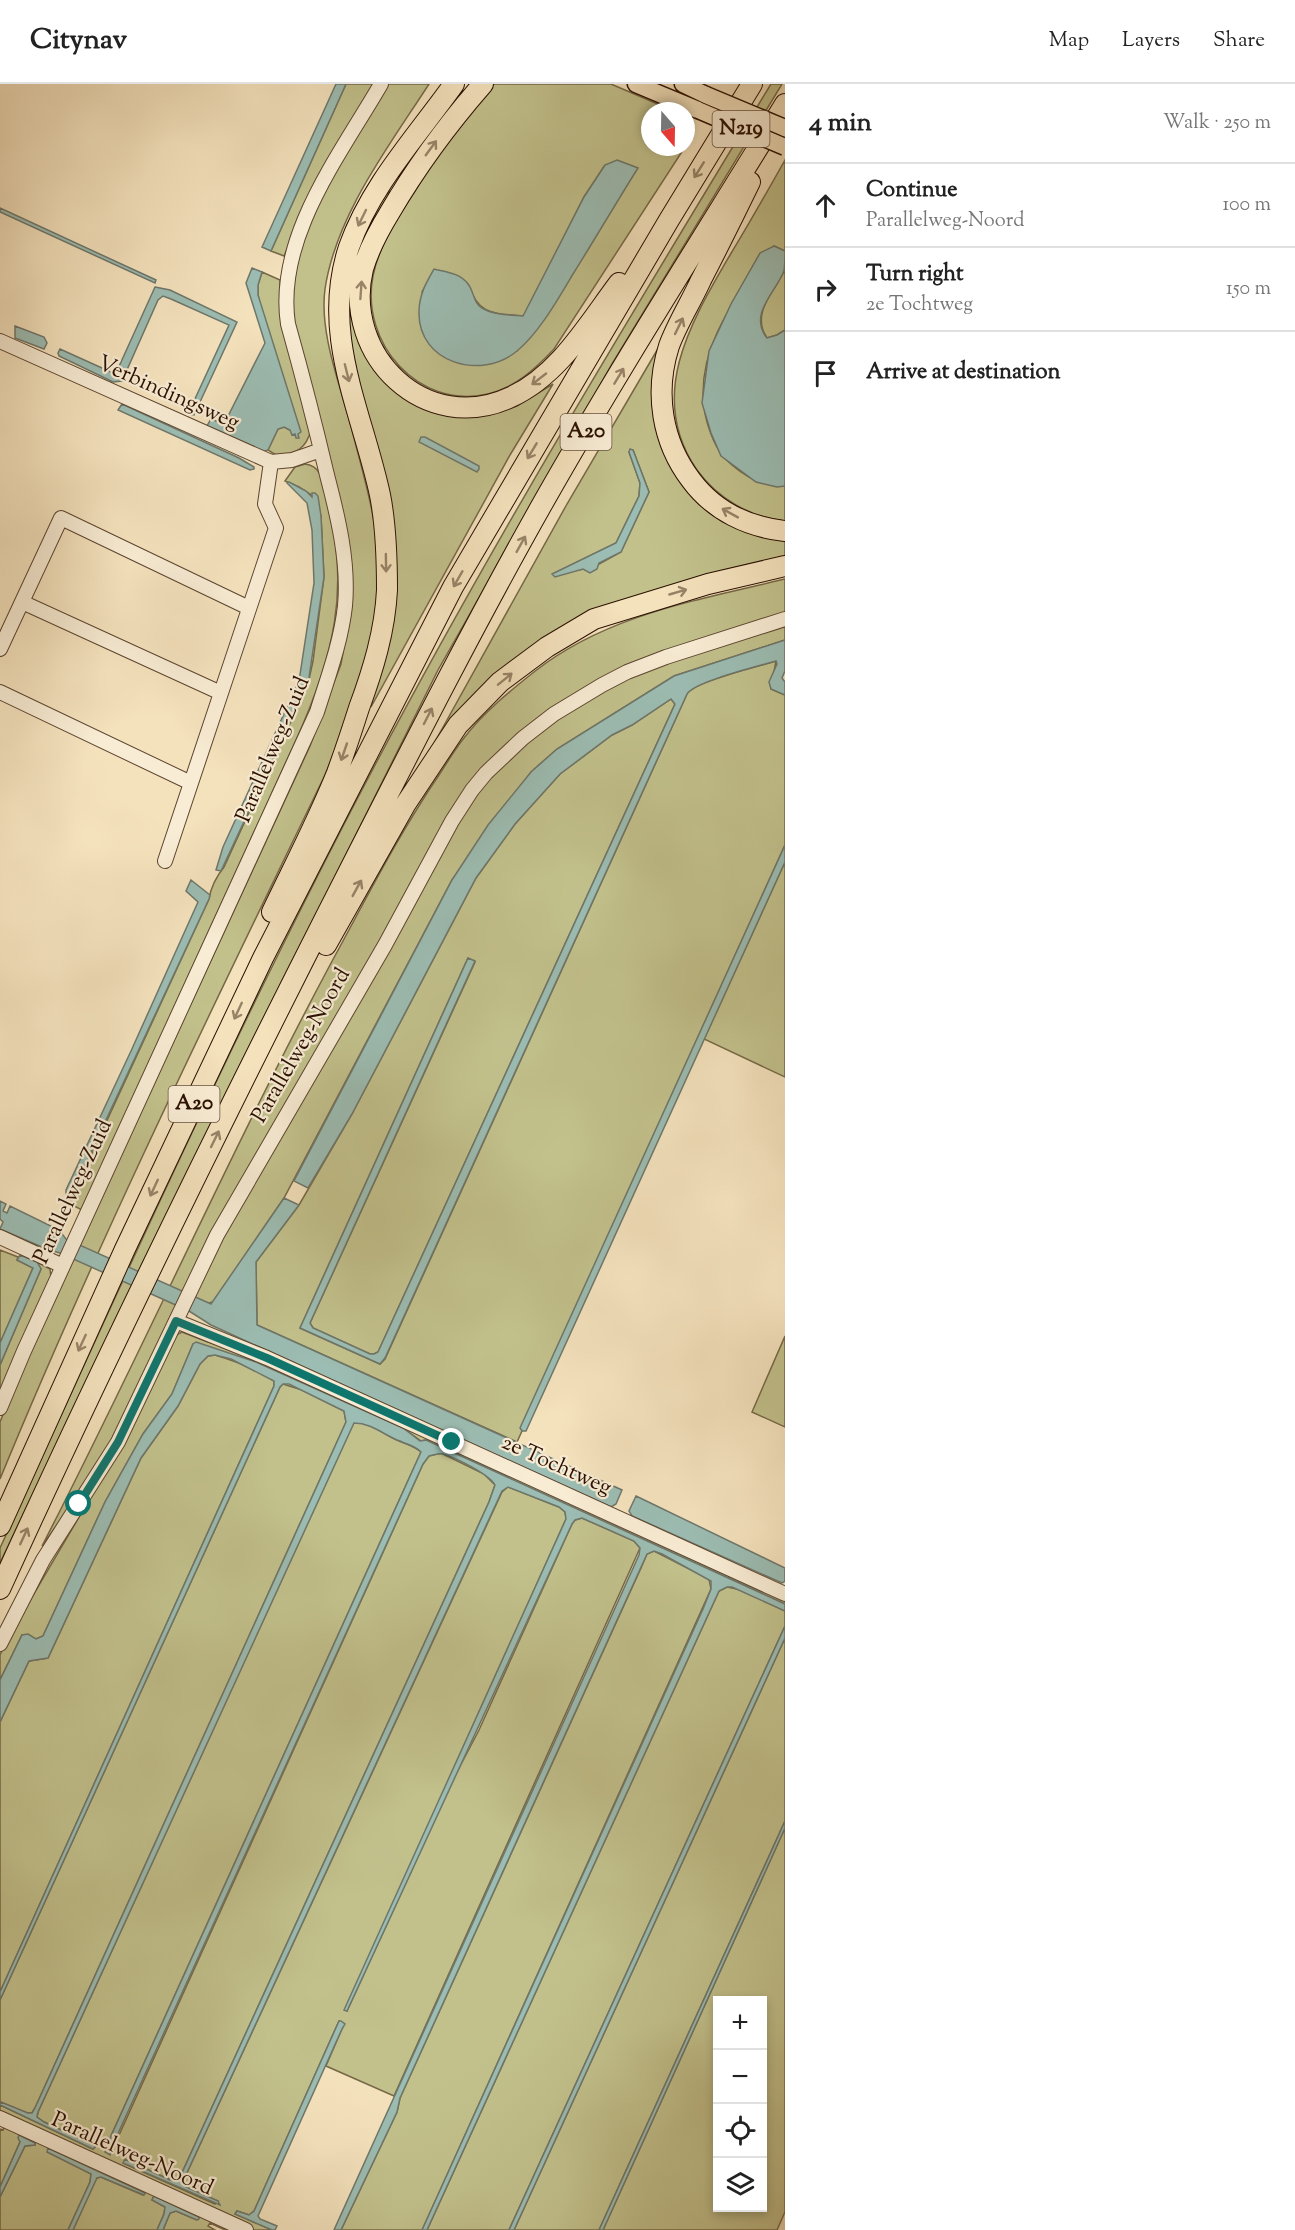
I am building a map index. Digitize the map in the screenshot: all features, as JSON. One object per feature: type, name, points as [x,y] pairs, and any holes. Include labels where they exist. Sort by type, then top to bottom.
[{"type":"highway","name":"A20","points":[[263,958],[265,927],[337,774],[377,657],[387,591],[386,536],[380,495],[340,346],[339,288],[350,246],[362,218],[437,84]]},
{"type":"highway","name":"A20","points":[[392,167],[454,84]]},
{"type":"highway","name":"A20","points":[[458,113],[466,92],[472,84]]},
{"type":"highway","name":"A20","points":[[483,84],[422,160],[381,227],[367,256],[360,284],[360,310],[369,345],[390,375],[423,398],[447,406],[476,407],[511,397],[541,379],[560,360],[669,220]]},
{"type":"highway","name":"A20","points":[[0,1526],[106,1290],[263,958],[453,587],[669,220],[752,84]]},
{"type":"highway","name":"A20","points":[[0,1589],[134,1302],[456,662],[546,498],[657,311],[785,104]]},
{"type":"highway","points":[[785,112],[670,345],[662,381],[662,405],[665,428],[673,450],[680,466],[695,486],[709,500],[728,513],[766,529],[785,531]]},
{"type":"highway","name":"A20","points":[[281,1006],[302,989],[405,805],[458,725],[500,682],[548,647],[594,619],[708,584],[785,566]]},
{"type":"main road","name":"N219","points":[[636,84],[785,147]]},
{"type":"main road","name":"N219","points":[[683,84],[785,128]]},
{"type":"street","name":"Parallelweg-Zuid","points":[[0,1408],[317,712],[334,660],[345,607],[344,554],[321,450],[288,324],[286,307],[288,270],[294,248],[317,193],[381,84]]},
{"type":"street","name":"Verbindingsweg","points":[[0,341],[271,462]]},
{"type":"street","points":[[165,861],[276,528],[266,504],[271,462],[292,460],[321,450]]},
{"type":"street","points":[[0,649],[61,518],[249,608]]},
{"type":"street","points":[[22,602],[221,693]]},
{"type":"street","name":"Parallelweg-Noord","points":[[0,1644],[43,1560],[118,1442],[217,1235],[384,945],[452,821],[486,773],[523,738],[554,714],[619,677],[686,650],[785,619]]},
{"type":"street","points":[[0,692],[191,783]]},
{"type":"street","points":[[0,1237],[65,1263]]},
{"type":"street","name":"2e Tochtweg","points":[[178,1317],[785,1594]]},
{"type":"street","name":"Parallelweg-Noord","points":[[0,2118],[246,2230]]},
{"type":"shaded area","points":[[346,84],[376,84],[315,186],[284,256],[271,251]]},
{"type":"shaded area","points":[[388,84],[429,84],[381,157],[352,208],[331,261],[324,306],[332,360],[365,480],[378,547],[379,590],[363,673],[324,777],[116,1213],[0,1479],[0,1422],[21,1371],[310,746],[341,664],[351,607],[293,324],[291,287],[295,262],[303,236],[315,209]]},
{"type":"shaded area","points":[[495,84],[611,84],[653,102],[641,102],[641,156],[679,156],[554,349],[532,370],[507,387],[488,394],[462,396],[439,392],[417,381],[399,366],[385,347],[376,325],[371,301],[373,276],[384,242],[455,130],[488,87]],"holes":[[[605,165],[517,351],[422,292],[434,270],[468,284],[477,302],[488,311],[524,316],[584,197]]]},
{"type":"shaded area","points":[[771,84],[782,84],[612,364],[438,670],[144,1260],[0,1563],[0,1548],[152,1219],[229,1055],[362,789],[532,484],[650,283]]},
{"type":"shaded area","points":[[785,160],[785,251],[774,246],[731,306],[710,350],[703,397],[711,434],[719,451],[727,460],[756,481],[785,486],[785,521],[747,511],[725,498],[705,480],[682,442],[675,415],[675,387],[680,360],[701,306]]},
{"type":"shaded area","points":[[390,191],[360,262],[382,374],[488,414],[517,406],[553,384],[510,455],[371,707],[392,605],[346,337],[349,271],[379,200]]},
{"type":"shaded area","points":[[785,269],[785,330],[767,338],[762,329],[763,311],[770,293]]},
{"type":"shaded area","points":[[262,272],[280,280],[281,317],[311,430],[300,449],[279,457],[268,450],[278,429],[284,427],[290,430],[258,295]]},
{"type":"shaded area","points":[[663,340],[660,360],[687,485],[785,538],[785,560],[591,617],[427,756],[567,504]],"holes":[[[633,450],[649,492],[621,552],[599,564],[590,572],[584,569],[553,574],[616,543],[639,496],[640,483],[629,452]]]},
{"type":"shaded area","points":[[311,465],[319,472],[323,482],[334,532],[337,563],[334,623],[320,680],[296,740],[82,1210],[66,1202],[69,1195],[73,1194],[209,899],[214,882],[224,867],[308,684],[324,577],[321,516],[313,496],[285,481],[295,467]]},
{"type":"shaded area","points":[[785,579],[785,614],[575,694],[449,817],[415,875],[116,1434],[42,1546],[292,1037],[396,845],[461,742],[488,711],[525,679],[562,652],[591,636],[654,612]]},
{"type":"shaded area","points":[[785,624],[785,640],[674,676],[557,749],[531,772],[452,880],[284,1198],[213,1302],[208,1303],[195,1298],[194,1295],[222,1237],[457,823],[491,776],[519,748],[551,722],[605,690],[659,665]]},
{"type":"shaded area","points":[[776,661],[771,689],[785,695],[785,845],[521,1428],[517,1442],[257,1325],[256,1262],[299,1205],[352,1114],[476,878],[515,824],[560,774],[612,735],[632,725],[671,699],[675,704],[378,1352],[370,1354],[313,1328],[310,1323],[475,962],[468,958],[300,1328],[380,1364],[385,1359],[687,694],[701,684]]},
{"type":"shaded area","points":[[785,862],[785,1077],[704,1039]]},
{"type":"shaded area","points":[[0,1250],[18,1257],[17,1260],[33,1268],[0,1343]]},
{"type":"shaded area","points":[[37,1262],[50,1269],[51,1278],[0,1392],[0,1365],[41,1269]]},
{"type":"shaded area","points":[[182,1332],[249,1353],[785,1597],[785,1604],[426,1440],[421,1441],[403,1428],[292,1378],[247,1360],[193,1344],[172,1394],[143,1434],[105,1502],[43,1636],[36,1639],[22,1635],[0,1680],[0,1655],[9,1636],[128,1434],[176,1335]]},
{"type":"shaded area","points":[[785,1336],[785,1427],[752,1412]]},
{"type":"shaded area","points":[[215,1355],[260,1373],[274,1381],[274,1386],[0,1992],[0,1722],[29,1661],[48,1658],[141,1458],[178,1406],[200,1364],[208,1356]]},
{"type":"shaded area","points":[[283,1384],[302,1390],[344,1411],[346,1422],[35,2108],[32,2113],[23,2113],[0,2103],[0,2000]]},
{"type":"shaded area","points":[[354,1422],[372,1427],[421,1452],[111,2136],[110,2155],[423,1464],[429,1456],[441,1453],[484,1474],[495,1485],[180,2177],[177,2180],[170,2179],[137,2165],[123,2163],[215,2204],[218,2201],[186,2187],[185,2177],[502,1492],[508,1487],[559,1507],[565,1512],[566,1519],[345,2010],[347,2011],[456,1774],[479,1730],[572,1524],[575,1520],[582,1518],[634,1541],[640,1548],[394,2096],[326,2066],[344,2024],[339,2021],[254,2211],[249,2215],[237,2211],[235,2214],[272,2230],[251,2230],[0,2114],[0,2105],[93,2149],[96,2146],[44,2122],[37,2117],[38,2112]]},
{"type":"shaded area","points":[[654,1551],[709,1579],[711,1589],[424,2226],[422,2230],[341,2230],[397,2112],[400,2098],[647,1554]]},
{"type":"shaded area","points":[[727,1587],[742,1590],[785,1611],[785,1626],[509,2230],[427,2230],[719,1591]]},
{"type":"shaded area","points":[[785,1638],[785,1821],[599,2230],[514,2230]]},
{"type":"shaded area","points":[[785,1828],[785,2212],[777,2230],[603,2230]]},
{"type":"shaded area","points":[[4,2127],[239,2230],[225,2230],[210,2223],[208,2226],[215,2230],[163,2230],[170,2213],[176,2211],[197,2220],[154,2196],[152,2200],[165,2207],[157,2230],[73,2230],[96,2178],[101,2177],[143,2195],[145,2193],[48,2148],[91,2174],[90,2182],[68,2230],[0,2230],[0,2197],[25,2146],[35,2145],[35,2142],[20,2142],[0,2187],[0,2129],[3,2130]]},
{"type":"water","points":[[336,84],[346,84],[271,251],[262,247]]},
{"type":"water","points":[[617,160],[638,168],[554,305],[525,344],[502,360],[486,365],[454,362],[440,355],[429,344],[421,330],[419,312],[420,300],[434,269],[465,280],[482,308],[497,313],[523,316],[584,197],[605,165]]},
{"type":"water","points":[[0,208],[156,280],[155,283],[0,212]]},
{"type":"water","points":[[774,246],[785,251],[784,271],[765,303],[761,320],[762,329],[767,338],[785,330],[785,486],[777,487],[756,482],[721,456],[702,403],[709,351],[731,304],[760,253]]},
{"type":"water","points":[[252,268],[262,272],[258,295],[301,432],[298,434],[299,438],[296,438],[295,434],[292,435],[290,430],[284,427],[278,429],[268,450],[262,452],[207,426],[211,419],[224,424],[265,343],[246,283]]},
{"type":"water","points":[[155,287],[170,290],[237,322],[194,415],[188,414],[229,325],[163,296],[158,300],[122,381],[113,382],[59,356],[58,353],[60,349],[116,373]]},
{"type":"water","points":[[15,326],[44,337],[47,343],[44,349],[15,338]]},
{"type":"water","points":[[122,404],[239,458],[254,469],[250,470],[118,410]]},
{"type":"water","points":[[421,437],[479,466],[479,469],[477,472],[419,442]]},
{"type":"water","points":[[630,449],[633,450],[649,492],[621,552],[599,563],[597,569],[590,573],[583,569],[555,577],[552,574],[616,543],[639,496],[640,483],[629,452]]},
{"type":"water","points":[[289,482],[312,497],[312,493],[318,496],[321,516],[324,577],[308,684],[221,871],[216,870],[223,847],[299,681],[314,583],[312,530],[307,503],[287,483]]},
{"type":"water","points":[[785,640],[785,671],[782,678],[785,682],[785,695],[771,689],[769,682],[777,664],[776,661],[701,684],[687,694],[385,1358],[380,1364],[300,1328],[468,958],[475,961],[310,1323],[313,1328],[370,1354],[378,1352],[675,704],[671,699],[632,725],[612,735],[560,774],[515,824],[476,878],[352,1114],[308,1188],[294,1181],[452,880],[488,825],[531,772],[557,749],[674,676]]},
{"type":"water","points":[[785,845],[785,862],[526,1431],[522,1431],[520,1428]]},
{"type":"water","points":[[191,880],[210,895],[209,899],[71,1195],[66,1193],[66,1190],[198,902],[186,891]]},
{"type":"water","points":[[284,1198],[299,1205],[256,1262],[257,1325],[622,1490],[616,1504],[611,1507],[211,1325],[189,1311],[60,1253],[0,1229],[3,1222],[0,1219],[0,1201],[6,1204],[3,1211],[7,1213],[10,1206],[59,1230],[66,1239],[211,1304]]},
{"type":"water","points":[[20,1255],[37,1262],[41,1269],[0,1365],[0,1343],[33,1268],[17,1260]]},
{"type":"water","points":[[196,1342],[256,1362],[403,1428],[420,1441],[426,1440],[785,1604],[785,1611],[732,1587],[719,1591],[427,2230],[422,2230],[703,1609],[711,1589],[711,1581],[662,1554],[654,1551],[647,1554],[400,2098],[397,2112],[341,2230],[334,2230],[639,1555],[640,1548],[634,1541],[582,1518],[575,1520],[572,1524],[347,2011],[344,2010],[566,1519],[565,1512],[559,1507],[508,1487],[502,1491],[185,2177],[186,2187],[218,2201],[220,2205],[123,2163],[125,2159],[170,2180],[177,2180],[180,2177],[495,1485],[479,1471],[443,1454],[429,1456],[423,1464],[110,2155],[105,2152],[111,2136],[421,1452],[372,1427],[354,1423],[38,2112],[37,2117],[44,2122],[96,2146],[93,2149],[0,2105],[1,2102],[28,2113],[32,2113],[35,2108],[346,1422],[344,1411],[289,1384],[283,1384],[280,1387],[0,2000],[0,1992],[274,1386],[274,1381],[231,1359],[215,1355],[208,1356],[200,1364],[178,1406],[141,1458],[48,1658],[29,1661],[0,1722],[0,1680],[22,1635],[28,1634],[36,1639],[43,1636],[105,1502],[143,1434],[172,1394],[193,1344]]},
{"type":"water","points":[[636,1496],[785,1568],[785,1581],[782,1583],[632,1516],[629,1511]]},
{"type":"water","points":[[785,1626],[785,1638],[514,2230],[509,2230]]},
{"type":"water","points":[[785,1821],[785,1828],[603,2230],[599,2230]]},
{"type":"water","points":[[339,2021],[345,2024],[258,2216],[277,2226],[275,2230],[272,2230],[235,2214],[237,2211],[249,2215],[254,2211]]},
{"type":"water","points":[[19,2135],[35,2145],[25,2146],[0,2197],[0,2187],[20,2142]]},
{"type":"water","points":[[48,2148],[145,2193],[144,2195],[101,2177],[97,2178],[73,2230],[68,2230],[90,2182],[91,2174],[47,2152]]},
{"type":"water","points":[[154,2196],[199,2219],[176,2211],[170,2213],[163,2230],[157,2230],[165,2207],[152,2200]]},
{"type":"route","points":[[79,1504],[118,1442],[176,1321],[267,1358],[452,1442]]}]
